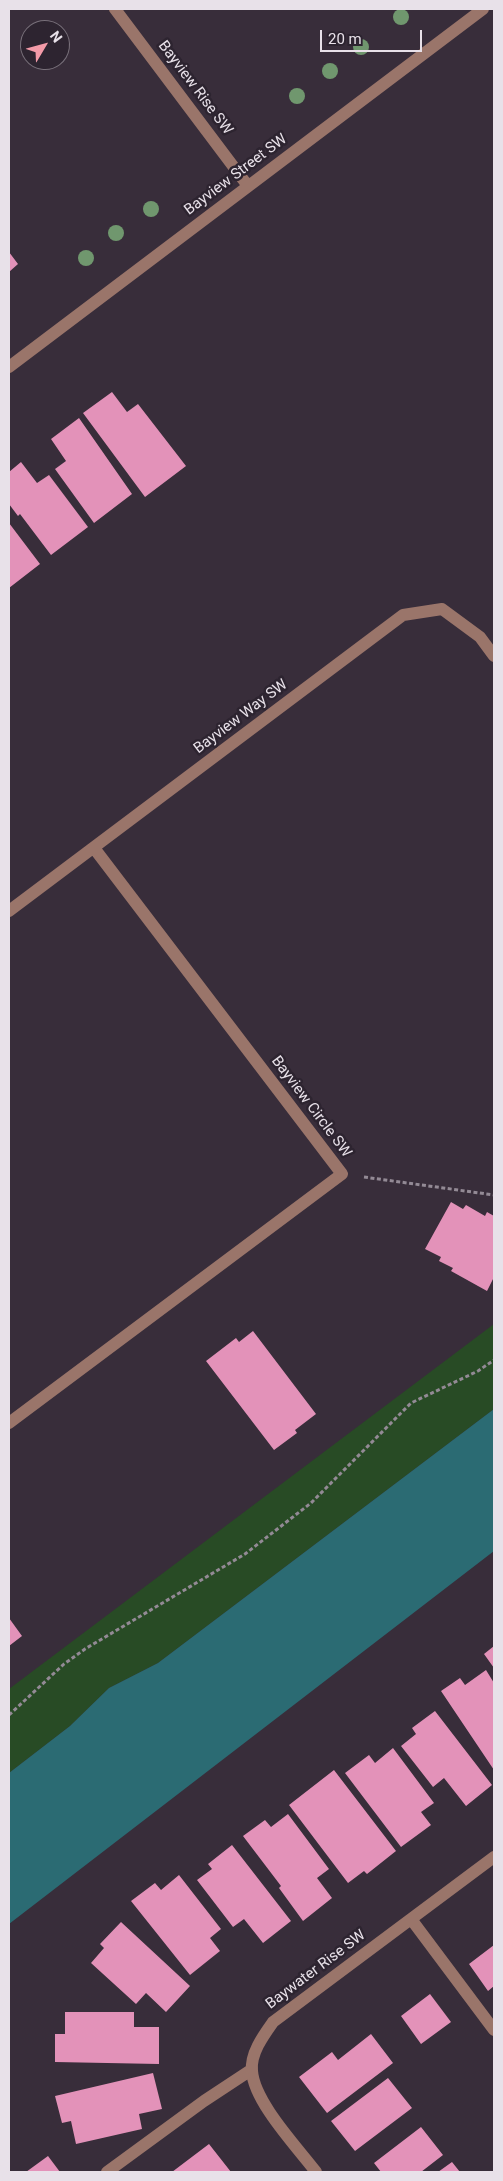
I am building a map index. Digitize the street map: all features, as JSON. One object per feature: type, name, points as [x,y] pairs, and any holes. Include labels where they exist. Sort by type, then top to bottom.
[{"type":"street","name":"Bayview Rise SW","points":[[115,9],[248,186]]},
{"type":"street","name":"Bayview Street SW","points":[[9,367],[483,9]]},
{"type":"street","name":"Bayview Way SW","points":[[9,911],[403,615],[442,608],[480,637],[494,656]]},
{"type":"street","name":"Bayview Circle SW","points":[[9,1423],[342,1174],[94,848]]},
{"type":"street","name":"Baywater Rise SW","points":[[251,2070],[258,2043],[272,2022],[494,1857]]},
{"type":"street","points":[[411,1919],[494,2030]]},
{"type":"street","points":[[107,2172],[204,2101],[251,2070],[257,2093],[316,2172]]},
{"type":"path","points":[[342,1174],[494,1195]]},
{"type":"path","points":[[9,1715],[64,1664],[85,1649],[245,1554],[311,1503],[411,1404],[478,1371],[494,1360]]},
{"type":"green space","points":[[494,1324],[494,1409],[158,1663],[109,1688],[70,1726],[9,1773],[9,1689]]},
{"type":"water","points":[[494,1409],[494,1551],[9,1924],[9,1773],[70,1726],[109,1688],[158,1663]]},
{"type":"building","points":[[9,252],[18,264],[9,272]]},
{"type":"building","points":[[112,392],[127,412],[138,404],[186,466],[145,497],[83,413]]},
{"type":"building","points":[[79,418],[132,494],[94,523],[55,469],[66,461],[51,439]]},
{"type":"building","points":[[21,462],[37,483],[49,475],[88,527],[51,555],[20,514],[18,516],[9,504],[9,472]]},
{"type":"building","points":[[9,523],[40,564],[9,588]]},
{"type":"building","points":[[451,1202],[463,1209],[466,1205],[485,1216],[487,1212],[494,1216],[494,1277],[487,1291],[451,1271],[453,1268],[439,1261],[441,1257],[425,1249]]},
{"type":"building","points":[[253,1331],[316,1414],[295,1430],[297,1433],[274,1450],[206,1361],[236,1338],[239,1342]]},
{"type":"building","points":[[9,1618],[22,1636],[9,1646]]},
{"type":"building","points":[[494,1646],[494,1668],[484,1654]]},
{"type":"building","points":[[486,1670],[494,1683],[494,1770],[441,1691],[460,1678],[465,1685]]},
{"type":"building","points":[[435,1711],[492,1785],[466,1806],[444,1778],[433,1787],[401,1746],[416,1734],[412,1728]]},
{"type":"building","points":[[393,1748],[434,1803],[421,1812],[431,1825],[401,1847],[345,1773],[369,1755],[375,1763]]},
{"type":"building","points":[[334,1770],[396,1851],[367,1874],[364,1871],[348,1883],[289,1805]]},
{"type":"building","points":[[288,1814],[329,1869],[317,1878],[332,1898],[303,1921],[279,1888],[281,1886],[243,1836],[265,1820],[271,1827]]},
{"type":"building","points":[[232,1845],[291,1921],[263,1943],[244,1919],[233,1927],[197,1880],[212,1869],[208,1864]]},
{"type":"building","points":[[179,1875],[221,1929],[210,1938],[220,1951],[190,1975],[131,1901],[155,1883],[161,1890]]},
{"type":"building","points":[[121,1922],[190,1986],[166,2012],[146,1993],[136,2004],[91,1963],[104,1948],[100,1944]]},
{"type":"building","points":[[494,1945],[494,1986],[488,1991],[469,1964]]},
{"type":"building","points":[[430,1994],[451,2022],[421,2044],[401,2016]]},
{"type":"building","points":[[65,2012],[134,2012],[134,2027],[159,2027],[159,2064],[55,2062],[55,2034],[65,2034]]},
{"type":"building","points":[[371,2034],[393,2063],[327,2113],[299,2077],[332,2052],[338,2060]]},
{"type":"building","points":[[153,2073],[162,2109],[139,2114],[142,2129],[76,2144],[71,2121],[62,2123],[55,2096]]},
{"type":"building","points":[[388,2078],[412,2108],[355,2151],[331,2121]]},
{"type":"building","points":[[421,2127],[443,2155],[421,2172],[381,2172],[374,2163]]},
{"type":"building","points":[[209,2144],[231,2172],[172,2172]]},
{"type":"building","points":[[48,2156],[60,2172],[26,2172]]},
{"type":"building","points":[[452,2162],[460,2172],[438,2172]]}]
